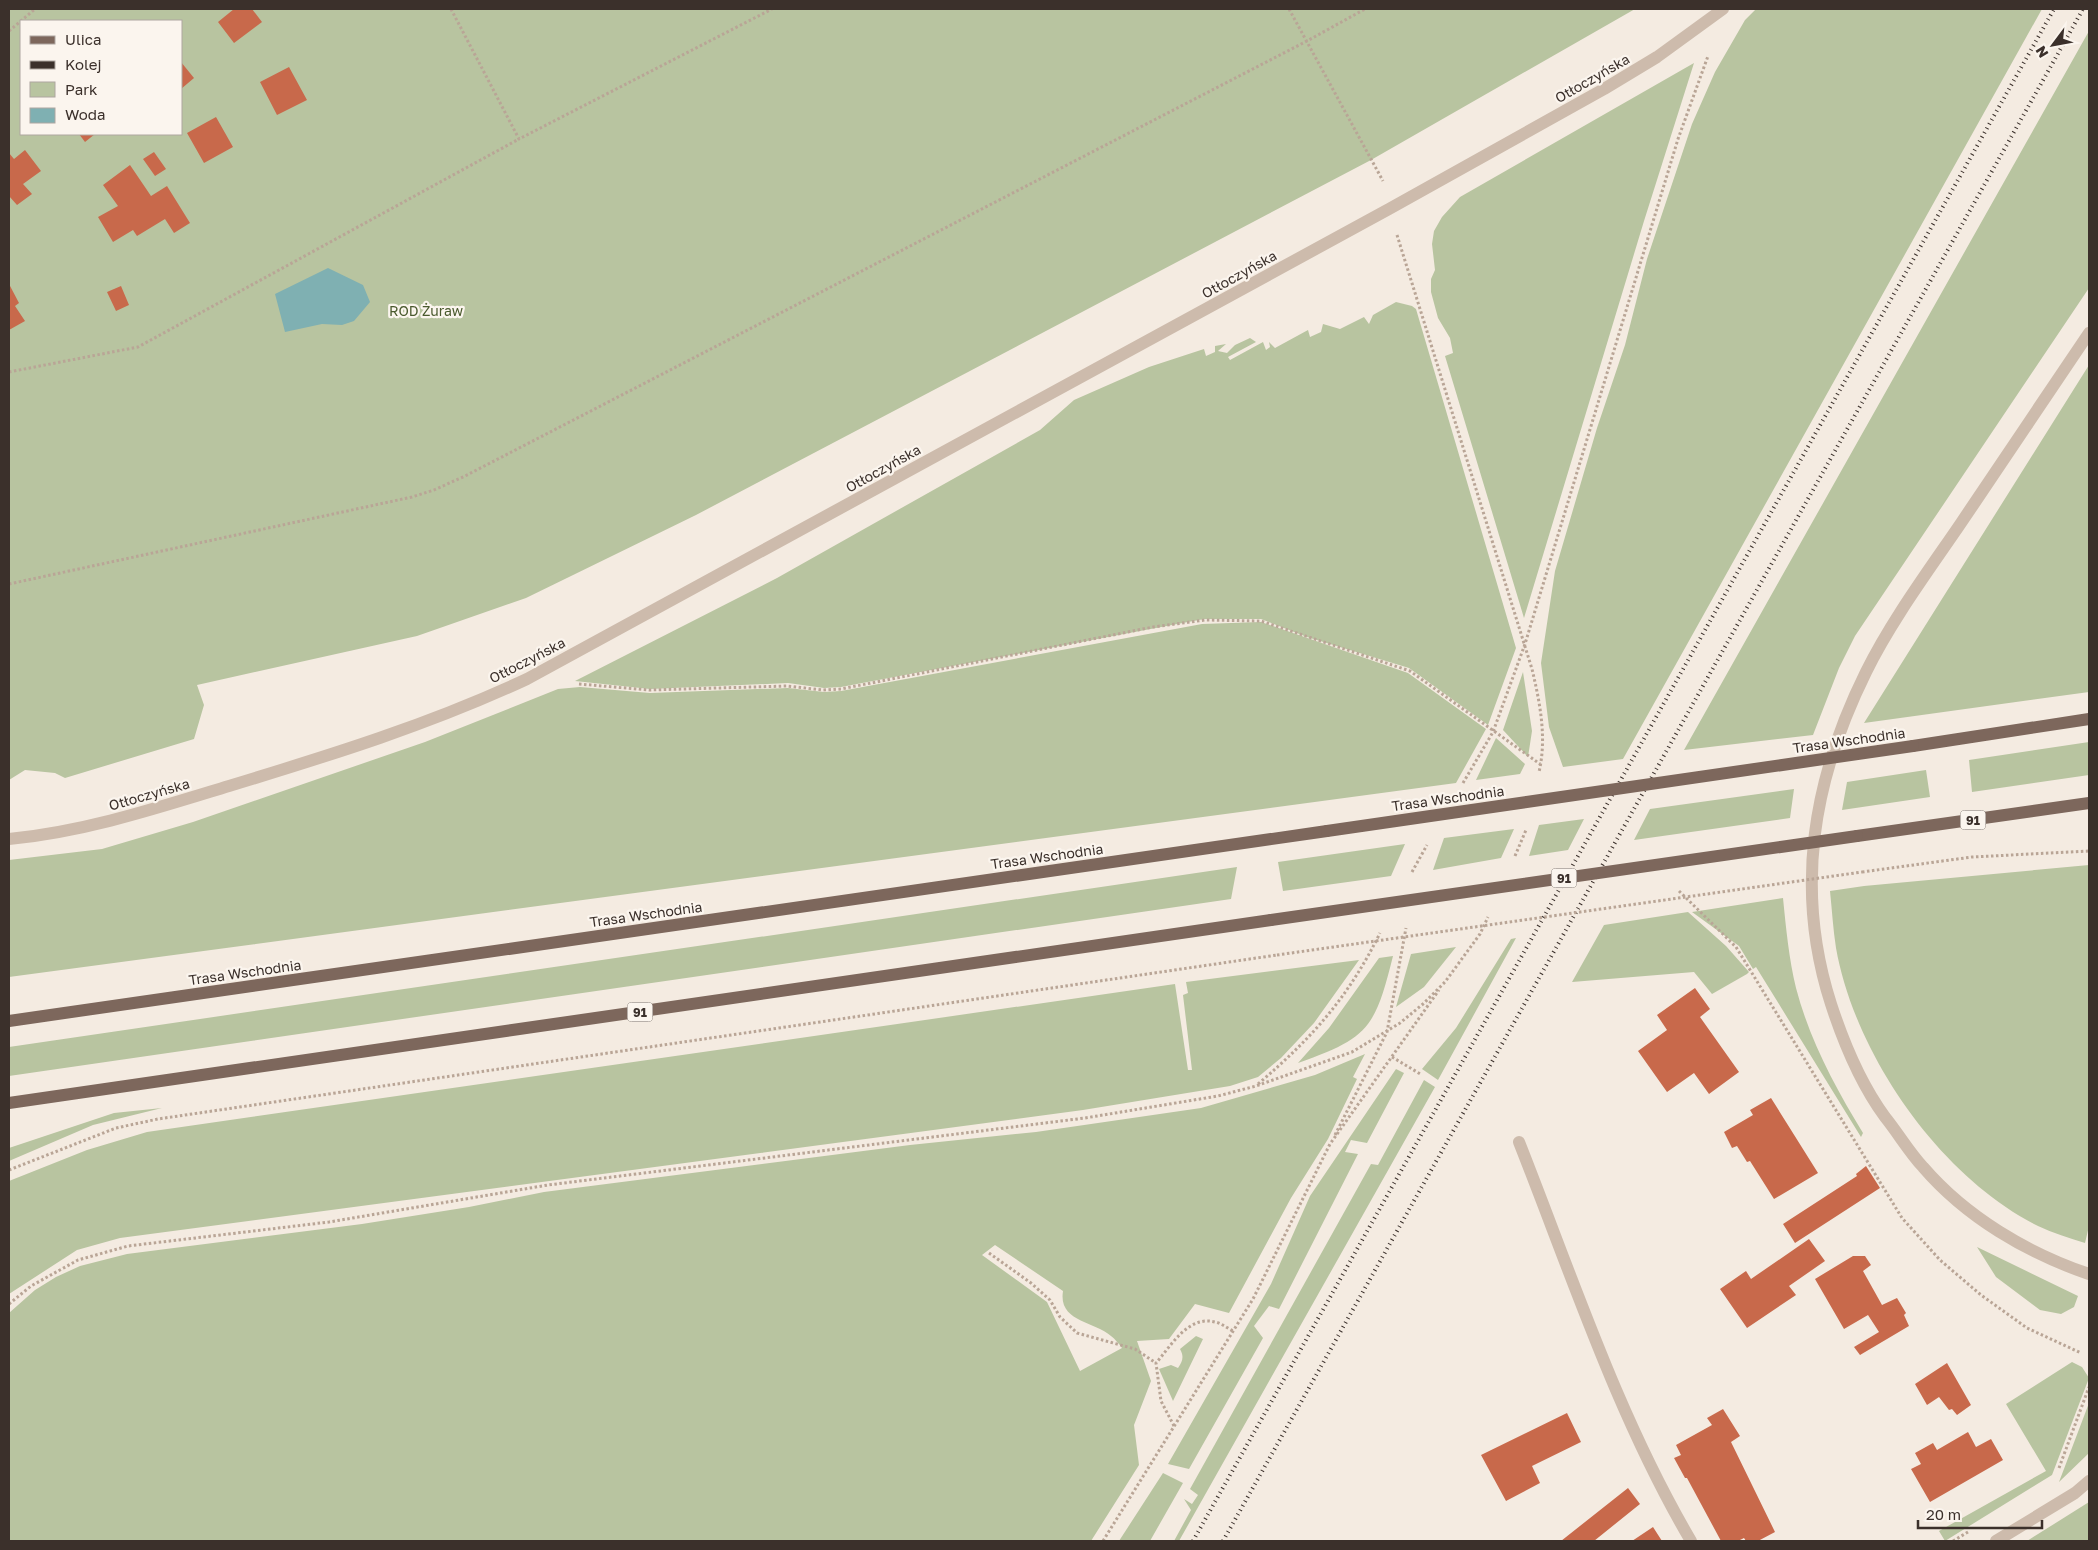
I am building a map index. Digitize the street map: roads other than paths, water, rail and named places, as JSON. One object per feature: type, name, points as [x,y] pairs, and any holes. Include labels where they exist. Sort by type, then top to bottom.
[{"type":"main road","name":"Trasa Wschodnia","points":[[9,1021],[2089,719]]},
{"type":"main road","name":"91","points":[[9,1103],[2089,803]]},
{"type":"street","name":"Otłoczyńska","points":[[9,840],[87,826],[141,813],[351,749],[484,699],[527,679],[1396,205],[1604,89],[1657,57],[1723,9]]},
{"type":"street","points":[[2089,333],[1922,580],[1867,670],[1843,723],[1822,788],[1812,856],[1813,925],[1820,970],[1850,1055],[1872,1099],[1923,1168],[1960,1203],[2000,1232],[2043,1256],[2089,1274]]},
{"type":"street","points":[[1519,1142],[1642,1448],[1691,1541]]},
{"type":"street","points":[[1996,1541],[2075,1492],[2089,1481]]},
{"type":"water","points":[[328,268],[363,285],[370,302],[354,321],[342,325],[322,324],[285,332],[275,294]]},
{"type":"railway","points":[[1193,1541],[2054,9]]},
{"type":"railway","points":[[1223,1541],[2083,9]]},
{"type":"park label","name":"ROD Żuraw","points":[[426,310]]}]
